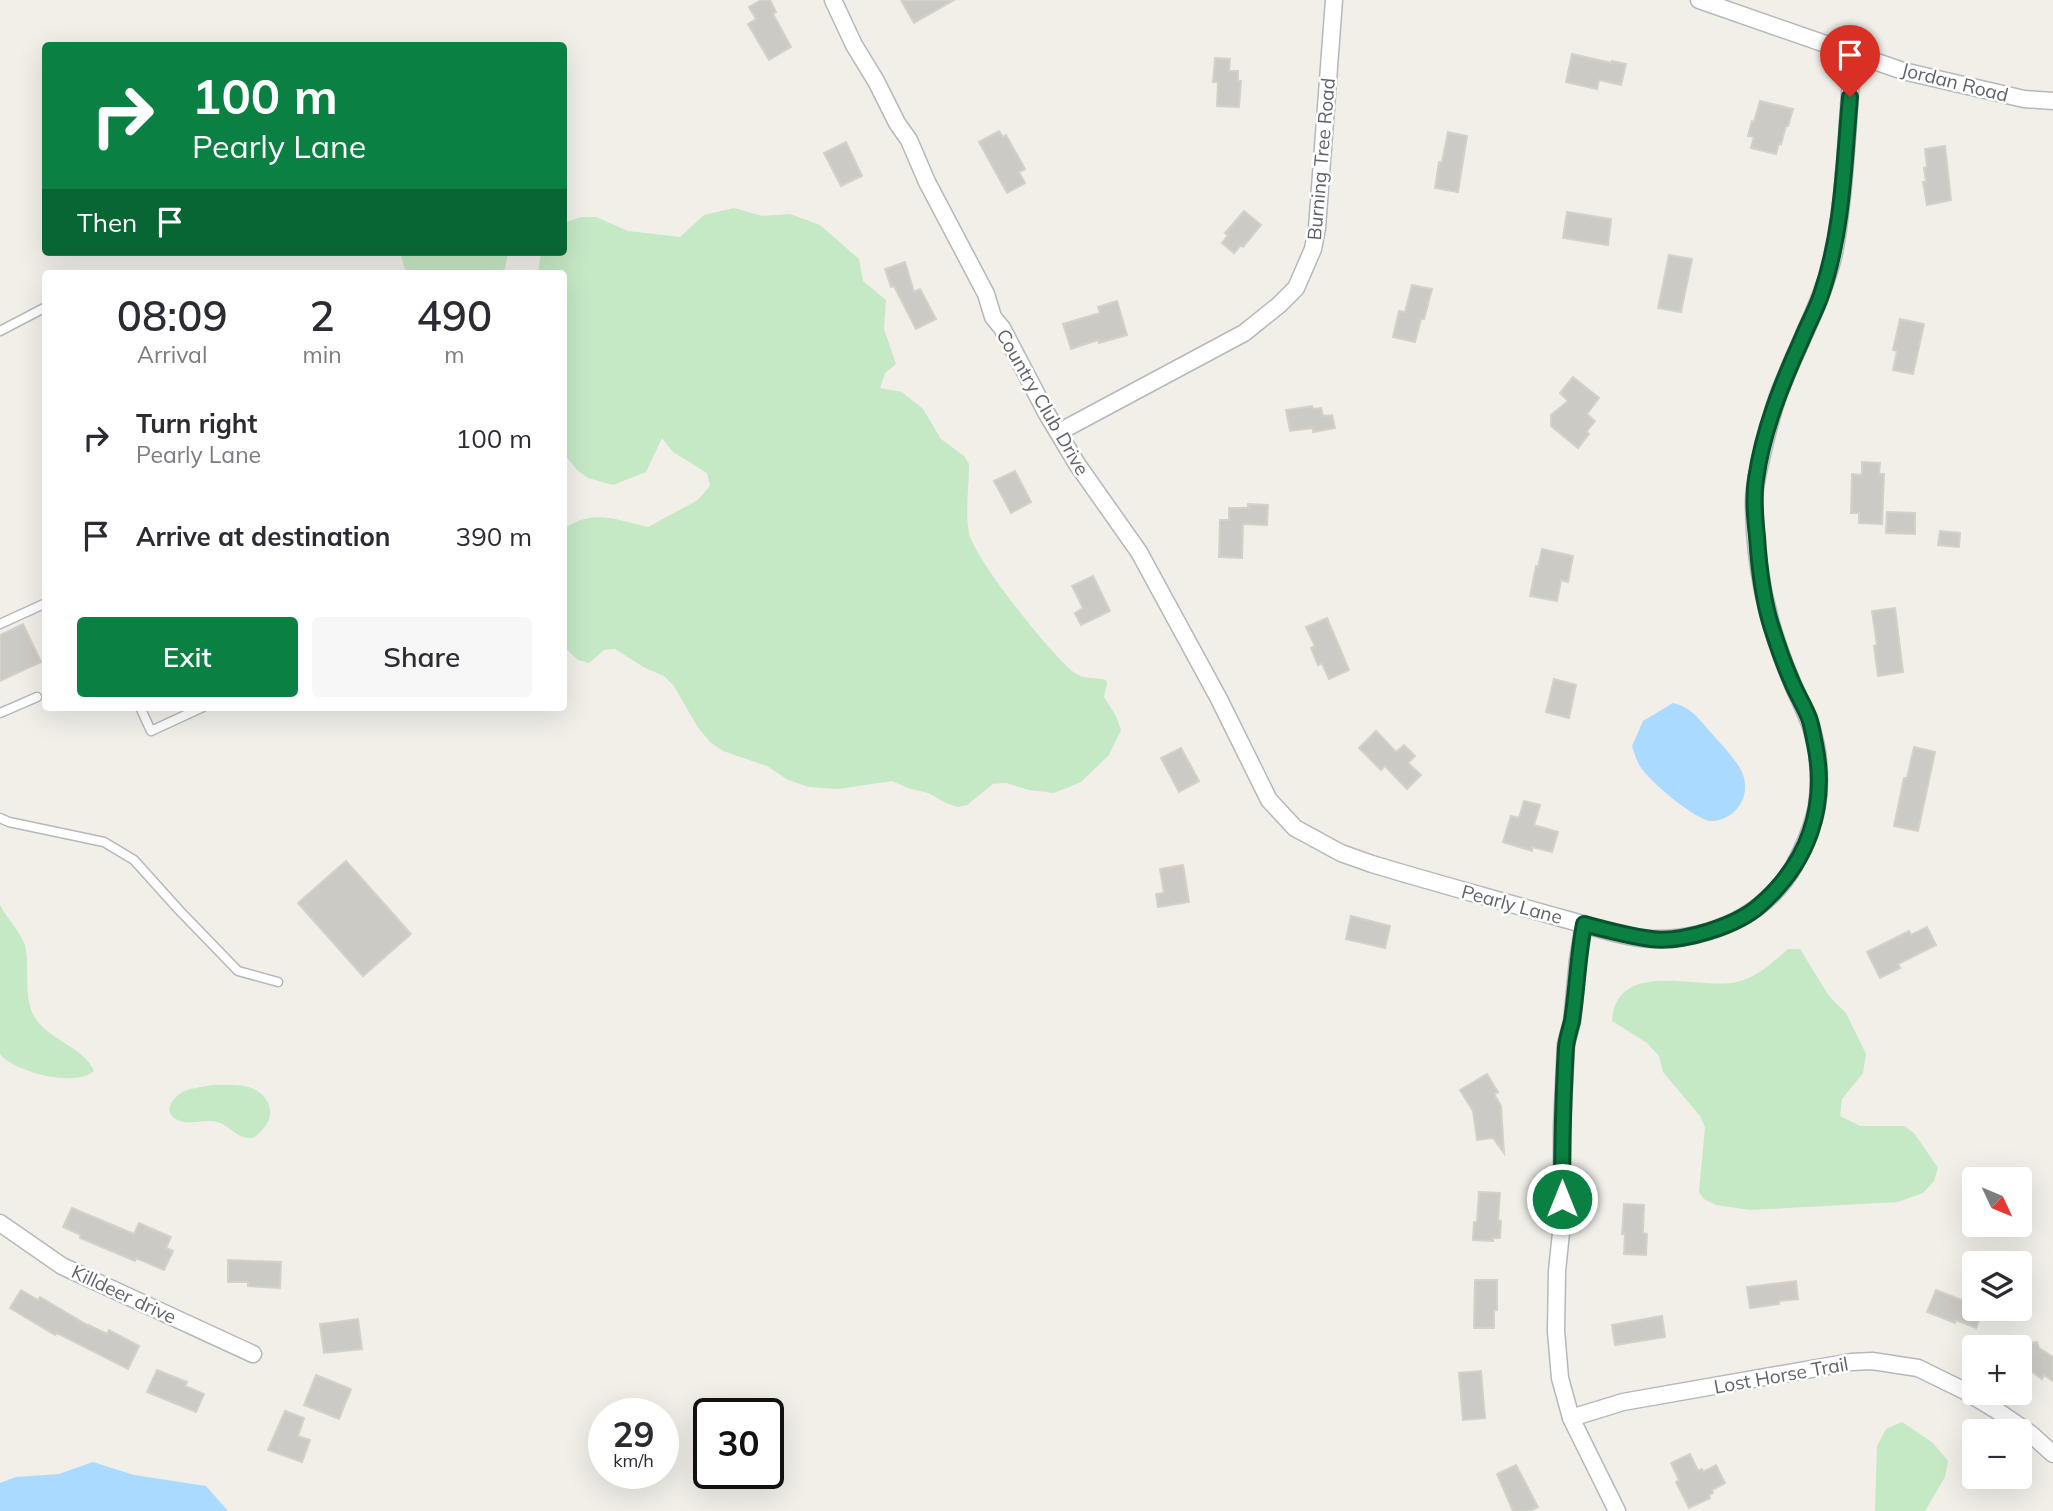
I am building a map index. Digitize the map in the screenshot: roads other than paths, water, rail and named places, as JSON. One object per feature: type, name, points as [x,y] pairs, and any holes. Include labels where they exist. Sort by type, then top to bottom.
[{"type":"street","name":"Country Club Drive","points":[[833,0],[854,44],[909,141],[927,182],[986,294],[993,317],[1002,328],[1047,414],[1076,464],[1139,552],[1219,699],[1269,800],[1295,828]]},
{"type":"street","name":"Burning Tree Road","points":[[1059,432],[1244,333],[1296,288],[1313,249],[1317,228],[1334,0]]},
{"type":"street","name":"Jordan Road","points":[[1699,0],[1903,71],[2024,99],[2053,101]]},
{"type":"street","name":"Pearly Lane","points":[[1295,828],[1341,853],[1372,864],[1613,932],[1654,940],[1690,936],[1735,921],[1756,909],[1788,876],[1807,842],[1814,822],[1819,799],[1818,758],[1810,720],[1791,680],[1771,624],[1761,584],[1754,501],[1756,478],[1771,416],[1820,299],[1833,259],[1848,137],[1853,53]]},
{"type":"street","points":[[1584,924],[1572,1022],[1566,1044],[1562,1125],[1562,1223],[1557,1270],[1556,1331],[1560,1378],[1571,1418],[1617,1511]]},
{"type":"street","name":"Killdeer drive","points":[[0,1223],[62,1266],[253,1354]]},
{"type":"street","name":"Lost Horse Trail","points":[[1571,1418],[1623,1402],[1851,1362],[1872,1361],[1918,1368],[1963,1390],[2031,1434],[2053,1454]]},
{"type":"lane","points":[[0,331],[42,309]]},
{"type":"lane","points":[[0,624],[42,605]]},
{"type":"lane","points":[[0,713],[37,697]]},
{"type":"lane","points":[[142,711],[151,731],[194,711]]},
{"type":"lane","points":[[0,818],[104,842],[134,860],[238,971],[278,982]]},
{"type":"water","points":[[1673,703],[1696,716],[1741,771],[1745,783],[1743,799],[1734,812],[1720,820],[1705,819],[1684,807],[1662,790],[1637,761],[1632,746],[1643,721]]},
{"type":"water","points":[[93,1462],[134,1475],[206,1486],[228,1511],[0,1511],[0,1483],[16,1477],[59,1474]]}]
